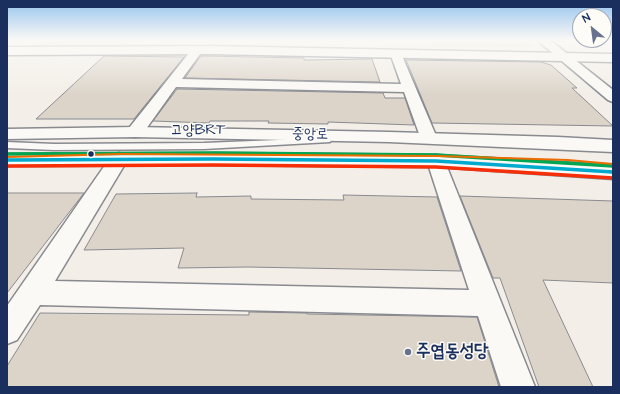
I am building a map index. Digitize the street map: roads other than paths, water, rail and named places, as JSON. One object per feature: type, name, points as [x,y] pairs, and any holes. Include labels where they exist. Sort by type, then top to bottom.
[{"type":"main road","points":[[566,58],[613,97]]},
{"type":"main road","name":"중앙로","points":[[7,134],[135,132],[389,137],[432,150],[613,172]]},
{"type":"main road","name":"중앙로","points":[[7,160],[213,159],[558,143],[613,146]]},
{"type":"street","points":[[135,132],[191,58]]},
{"type":"street","points":[[398,58],[518,387]]},
{"type":"street","points":[[172,83],[410,88]]},
{"type":"street","points":[[7,330],[119,159]]},
{"type":"street","points":[[32,293],[488,303]]},
{"type":"lane","name":"고양BRT","points":[[7,145],[54,147],[204,146],[389,137]]},
{"type":"lane","name":"고양BRT","points":[[7,152],[213,159]]},
{"type":"place","name":"주엽동성당","points":[[408,352]]}]
